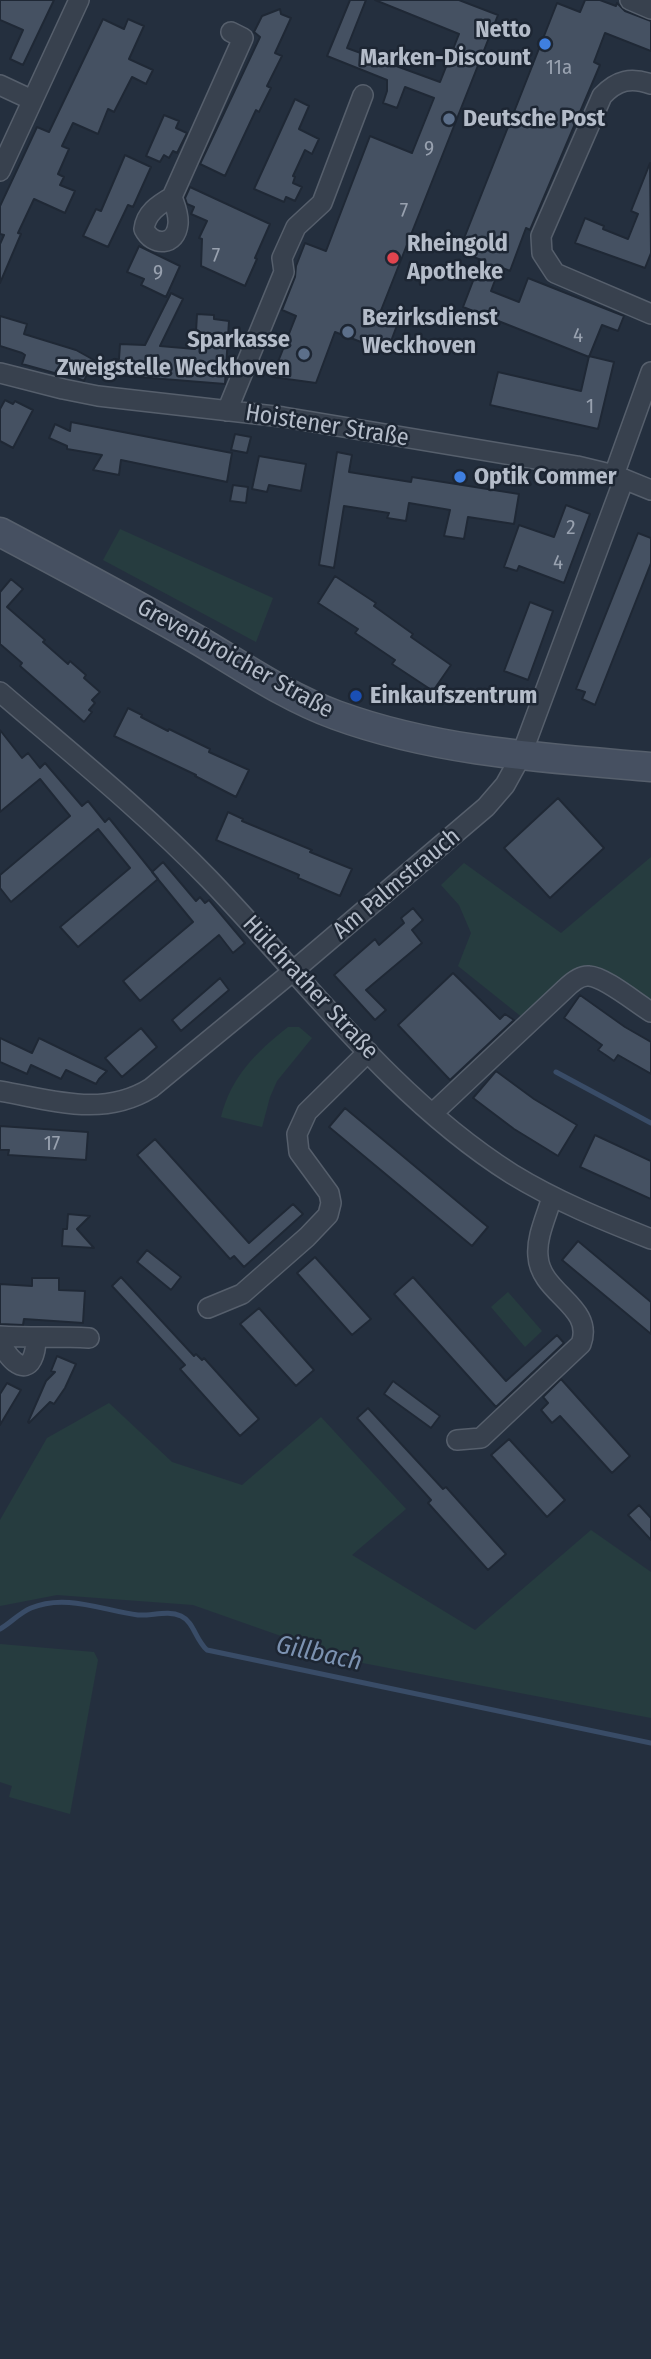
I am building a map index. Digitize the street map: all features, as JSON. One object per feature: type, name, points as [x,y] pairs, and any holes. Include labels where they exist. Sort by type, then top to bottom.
[{"type":"main road","name":"Grevenbroicher Straße","points":[[0,532],[147,611],[261,679],[336,715],[396,733],[451,745],[521,756],[651,767]]},
{"type":"street","points":[[0,171],[79,0]]},
{"type":"street","points":[[630,0],[651,9]]},
{"type":"street","points":[[172,197],[243,38],[231,32]]},
{"type":"street","points":[[651,85],[636,79],[626,80],[614,85],[602,96],[541,236],[540,245],[545,261],[562,277],[651,314]]},
{"type":"street","points":[[0,85],[32,100]]},
{"type":"street","points":[[227,411],[284,272],[282,258],[296,227],[322,203],[363,95]]},
{"type":"street","name":"Am Palmstrauch","points":[[0,1090],[74,1104],[100,1106],[130,1100],[151,1088],[486,807],[505,785],[521,756],[619,477],[651,372]]},
{"type":"street","name":"Hoistener Straße","points":[[0,373],[99,396],[284,417],[577,466],[619,477],[651,490]]},
{"type":"street","name":"Hülchrather Straße","points":[[0,692],[154,824],[210,880],[368,1052],[433,1113],[486,1156],[552,1197],[651,1239]]},
{"type":"street","points":[[433,1113],[580,978],[589,976],[600,980],[651,1012]]},
{"type":"street","points":[[208,1308],[242,1294],[328,1215],[331,1203],[329,1194],[299,1152],[297,1134],[307,1112],[368,1052]]},
{"type":"street","points":[[457,1440],[481,1438],[581,1344],[583,1328],[580,1316],[549,1285],[539,1264],[538,1247],[552,1197]]},
{"type":"street","points":[[0,1336],[89,1338]]},
{"type":"street","points":[[0,1343],[15,1362],[24,1365],[33,1359],[36,1338]]},
{"type":"green space","points":[[120,529],[273,598],[256,642],[103,560]]},
{"type":"green space","points":[[651,857],[651,1004],[603,972],[523,1018],[458,966],[471,933],[459,905],[441,885],[464,863],[561,933]]},
{"type":"green space","points":[[288,1027],[299,1027],[312,1038],[277,1081],[262,1127],[221,1117],[231,1090],[246,1066]]},
{"type":"green space","points":[[508,1292],[542,1331],[525,1347],[491,1307]]},
{"type":"green space","points":[[109,1403],[172,1462],[242,1485],[321,1417],[406,1509],[352,1555],[475,1630],[591,1530],[651,1572],[651,1718],[352,1661],[193,1605],[57,1595],[0,1606],[0,1520],[47,1438]]},
{"type":"green space","points":[[0,1644],[94,1652],[98,1660],[70,1814],[9,1797],[12,1786],[0,1782]]},
{"type":"building","points":[[0,0],[54,0],[23,65],[10,59],[23,30],[0,20]]},
{"type":"building","points":[[350,0],[366,0],[347,48],[440,82],[459,34],[375,0],[459,0],[498,15],[380,313],[399,320],[387,352],[335,332],[316,383],[272,377],[296,316],[282,310],[305,243],[326,251],[370,136],[412,153],[434,98],[405,87],[397,108],[383,103],[387,80],[327,56]]},
{"type":"building","points":[[585,0],[600,0],[616,6],[617,3],[625,11],[651,21],[651,51],[605,33],[594,62],[600,65],[530,230],[526,228],[510,271],[500,267],[491,291],[519,302],[528,278],[624,316],[618,331],[602,325],[589,357],[463,307],[481,260],[459,251],[557,3],[580,12]]},
{"type":"building","points":[[280,9],[281,14],[291,18],[275,53],[282,56],[267,86],[271,88],[259,112],[256,110],[225,176],[200,164],[260,37],[254,32],[262,16]]},
{"type":"building","points":[[103,19],[124,29],[128,19],[144,26],[129,59],[153,70],[146,84],[132,77],[114,112],[108,109],[98,134],[73,123],[62,146],[69,149],[58,174],[64,177],[60,185],[75,191],[65,213],[34,199],[0,283],[0,244],[4,235],[0,234],[0,206],[37,127],[49,132]]},
{"type":"building","points":[[295,99],[309,106],[299,129],[319,139],[312,154],[305,150],[293,176],[293,183],[302,187],[295,201],[286,197],[284,202],[254,189]]},
{"type":"building","points":[[164,115],[179,121],[176,128],[187,133],[177,153],[173,151],[169,158],[164,155],[160,162],[146,156]]},
{"type":"building","points":[[125,155],[151,167],[133,207],[128,205],[108,247],[83,236],[96,209],[101,211]]},
{"type":"building","points":[[650,163],[651,253],[645,268],[575,243],[585,218],[628,239],[638,214],[631,211]]},
{"type":"building","points":[[190,187],[270,224],[245,286],[201,266],[202,239],[199,238],[207,221],[191,214],[194,207],[187,204],[185,198]]},
{"type":"building","points":[[139,246],[180,266],[166,297],[141,285],[144,279],[127,272]]},
{"type":"building","points":[[171,293],[183,299],[160,346],[195,349],[197,314],[214,315],[214,319],[229,321],[225,384],[113,375],[114,359],[119,359],[120,344],[145,345]]},
{"type":"building","points":[[0,316],[27,324],[24,334],[76,350],[94,360],[84,381],[60,370],[58,374],[22,364],[25,355],[0,346]]},
{"type":"building","points":[[589,356],[614,362],[598,429],[490,405],[498,372],[581,391]]},
{"type":"building","points":[[5,400],[13,404],[15,401],[33,410],[13,448],[0,441],[0,409]]},
{"type":"building","points":[[71,422],[232,453],[227,482],[121,460],[119,475],[93,470],[102,455],[67,449],[67,446],[49,438],[55,424],[70,431]]},
{"type":"building","points":[[235,434],[251,437],[247,453],[231,450]]},
{"type":"building","points":[[337,452],[352,455],[349,472],[411,482],[412,477],[519,494],[514,524],[468,517],[464,539],[444,536],[450,510],[409,503],[406,521],[387,518],[389,513],[344,506],[334,568],[319,565]]},
{"type":"building","points":[[259,456],[306,464],[301,491],[269,485],[267,492],[252,489]]},
{"type":"building","points":[[233,485],[248,487],[246,503],[230,501]]},
{"type":"building","points":[[566,505],[590,514],[564,583],[519,566],[517,571],[504,567],[519,525],[554,537]]},
{"type":"building","points":[[638,533],[651,538],[651,563],[595,705],[582,699],[585,692],[576,689]]},
{"type":"building","points":[[335,576],[376,603],[374,606],[413,634],[411,637],[451,665],[433,691],[392,664],[395,660],[355,633],[358,629],[318,603]]},
{"type":"building","points":[[11,579],[23,589],[7,607],[68,664],[70,661],[86,675],[84,678],[100,692],[92,700],[95,703],[89,710],[92,712],[84,722],[20,666],[22,663],[0,644],[0,592]]},
{"type":"building","points":[[530,602],[553,611],[528,680],[504,671]]},
{"type":"building","points":[[128,708],[168,731],[169,729],[210,749],[209,752],[249,770],[236,797],[114,736]]},
{"type":"building","points":[[0,730],[22,758],[28,753],[40,768],[45,763],[82,806],[88,801],[105,822],[109,818],[158,879],[78,947],[60,927],[130,868],[98,829],[11,902],[0,888],[0,875],[70,816],[40,779],[0,812]]},
{"type":"building","points":[[558,798],[604,848],[550,898],[504,848]]},
{"type":"building","points":[[228,812],[243,819],[242,821],[352,869],[340,896],[298,878],[299,875],[216,840]]},
{"type":"building","points":[[163,862],[196,901],[200,897],[205,903],[209,900],[245,943],[233,953],[219,935],[140,1001],[123,981],[193,922],[152,872]]},
{"type":"building","points":[[413,908],[423,920],[412,930],[422,943],[366,990],[386,1010],[375,1020],[334,975],[375,939],[379,945],[404,923],[401,918]]},
{"type":"building","points":[[453,973],[500,1019],[505,1014],[514,1020],[450,1080],[398,1025]]},
{"type":"building","points":[[220,978],[229,990],[181,1031],[172,1020]]},
{"type":"building","points":[[580,995],[651,1042],[651,1074],[618,1055],[614,1061],[598,1050],[602,1045],[564,1018]]},
{"type":"building","points":[[141,1028],[157,1047],[122,1077],[105,1058]]},
{"type":"building","points":[[0,1038],[32,1053],[39,1038],[107,1071],[96,1084],[66,1070],[61,1079],[31,1065],[27,1074],[0,1062]]},
{"type":"building","points":[[496,1071],[534,1099],[577,1125],[558,1156],[514,1129],[473,1098]]},
{"type":"building","points":[[345,1108],[488,1227],[472,1246],[329,1127]]},
{"type":"building","points":[[0,1126],[88,1132],[86,1160],[8,1155],[9,1150],[0,1150]]},
{"type":"building","points":[[595,1135],[651,1161],[651,1199],[580,1167]]},
{"type":"building","points":[[155,1139],[249,1243],[293,1204],[303,1214],[244,1267],[234,1256],[230,1259],[137,1155]]},
{"type":"building","points":[[68,1214],[90,1216],[77,1229],[94,1248],[62,1246],[63,1229],[67,1229]]},
{"type":"building","points":[[578,1241],[651,1302],[651,1334],[562,1260]]},
{"type":"building","points":[[147,1250],[181,1277],[171,1290],[137,1262]]},
{"type":"building","points":[[315,1257],[371,1319],[352,1335],[297,1273]]},
{"type":"building","points":[[121,1277],[194,1356],[196,1354],[202,1360],[204,1358],[259,1419],[240,1436],[180,1369],[185,1365],[112,1286]]},
{"type":"building","points":[[413,1277],[506,1381],[557,1335],[564,1343],[496,1407],[394,1294]]},
{"type":"building","points":[[32,1278],[59,1278],[59,1290],[85,1291],[83,1323],[24,1319],[23,1325],[0,1324],[0,1284],[32,1286]]},
{"type":"building","points":[[259,1308],[314,1370],[296,1386],[240,1324]]},
{"type":"building","points":[[57,1356],[76,1364],[54,1404],[50,1402],[29,1423],[46,1381],[55,1372],[51,1371]]},
{"type":"building","points":[[561,1379],[630,1456],[612,1473],[560,1416],[552,1423],[541,1410],[548,1403],[543,1397]]},
{"type":"building","points":[[393,1381],[440,1416],[431,1428],[384,1394]]},
{"type":"building","points":[[7,1383],[21,1390],[0,1425],[0,1394]]},
{"type":"building","points":[[368,1408],[443,1489],[446,1487],[506,1554],[488,1570],[428,1503],[431,1500],[357,1418]]},
{"type":"building","points":[[509,1439],[565,1500],[547,1517],[491,1455]]},
{"type":"building","points":[[639,1505],[651,1518],[651,1540],[628,1515]]},
{"type":"waterway","points":[[556,1072],[651,1123]]},
{"type":"waterway","name":"Gillbach","points":[[0,1629],[31,1608],[58,1602],[85,1604],[138,1615],[176,1614],[189,1622],[207,1650],[651,1743]]},
{"type":"place","name":"Netto Marken-Discount","points":[[545,44]]},
{"type":"place","name":"Deutsche Post","points":[[449,119]]},
{"type":"place","name":"Rheingold Apotheke","points":[[393,258]]},
{"type":"place","name":"Bezirksdienst Weckhoven","points":[[348,332]]},
{"type":"place","name":"Sparkasse Zweigstelle Weckhoven","points":[[304,354]]},
{"type":"place","name":"Optik Commer","points":[[460,477]]},
{"type":"place","name":"Einkaufszentrum","points":[[356,696]]}]
